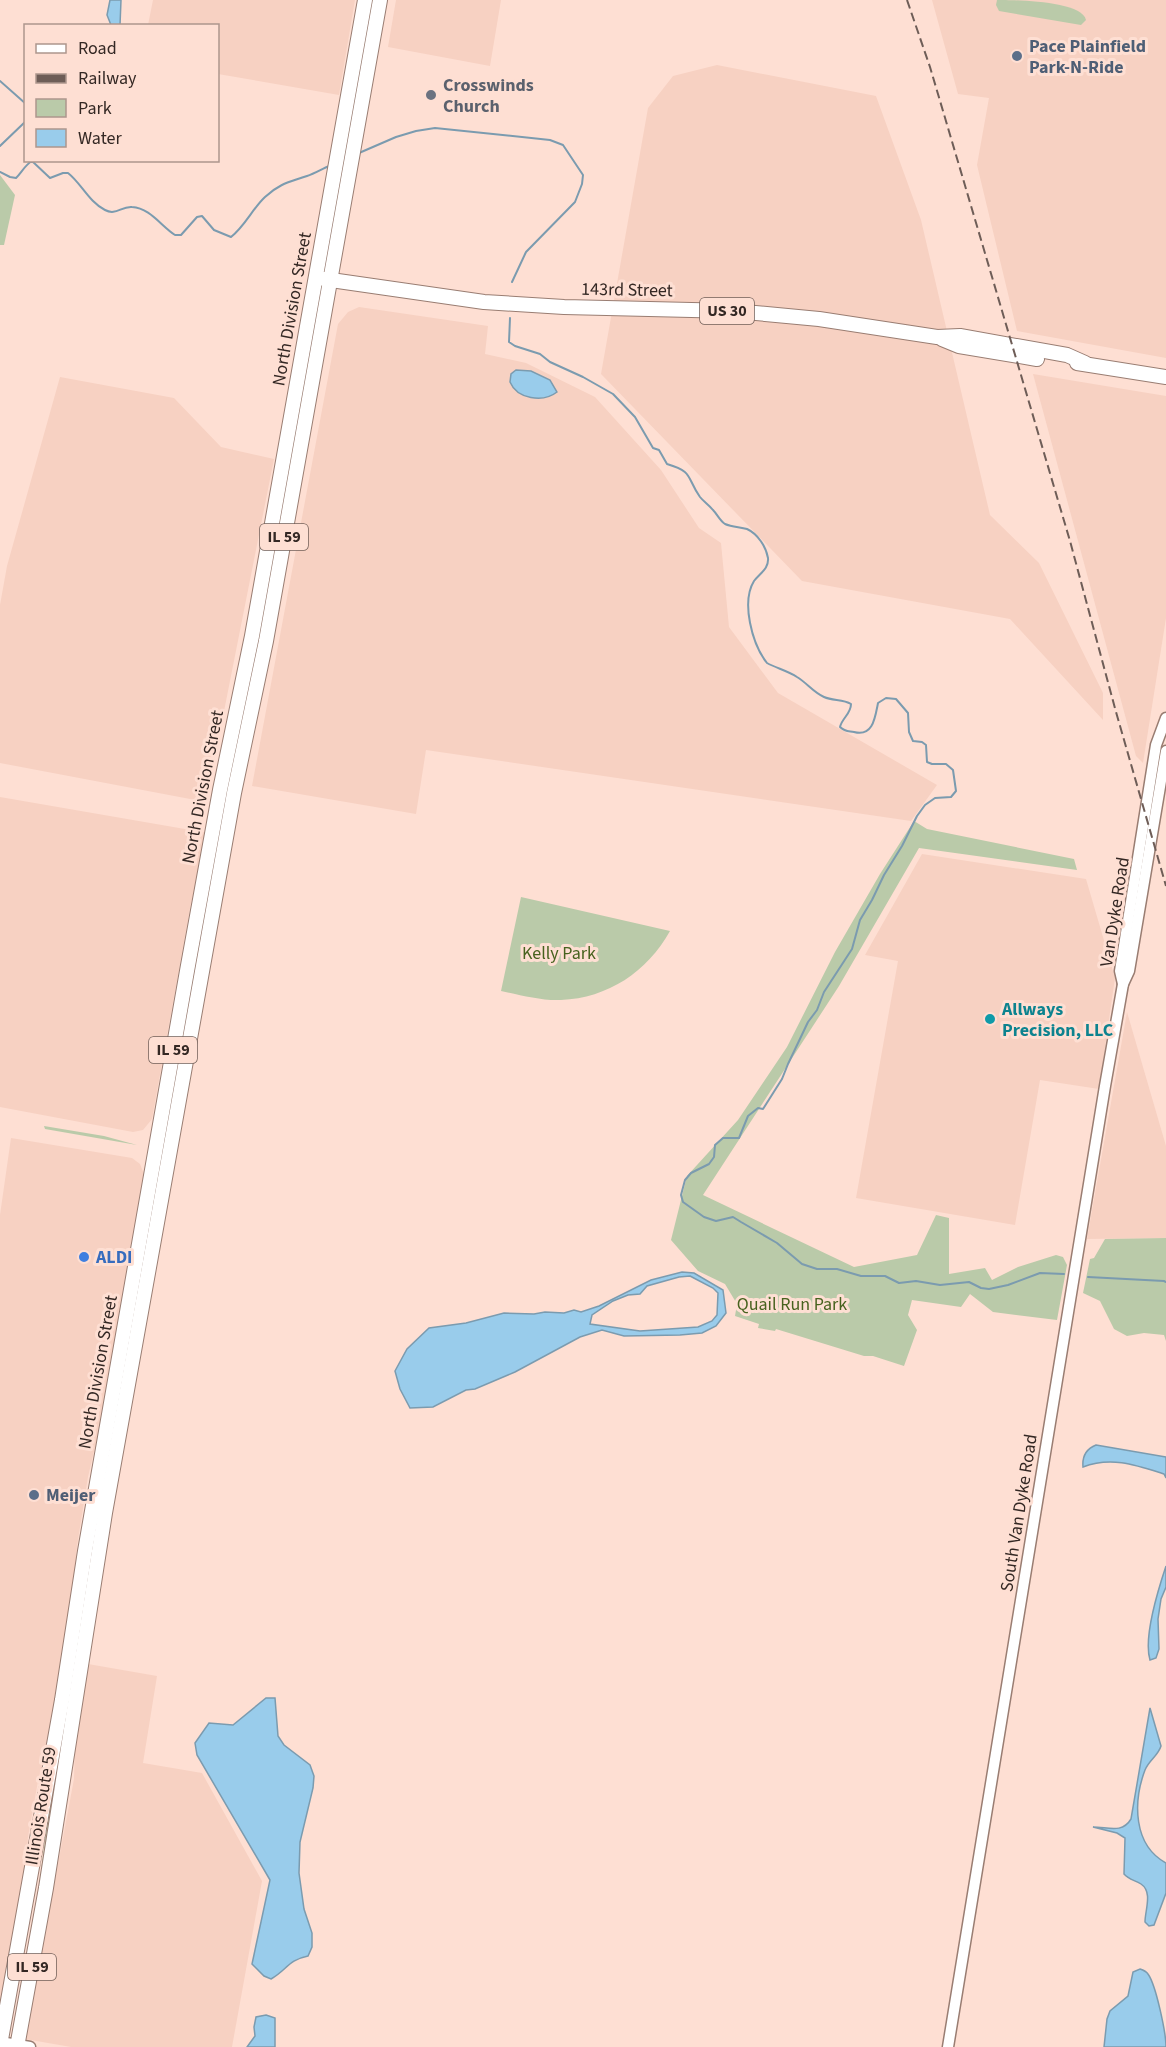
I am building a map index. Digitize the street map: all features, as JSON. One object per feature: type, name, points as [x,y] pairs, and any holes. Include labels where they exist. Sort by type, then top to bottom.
[{"type":"main road","name":"North Division Street","points":[[96,1569],[234,793],[266,641],[350,173],[363,53],[365,0]]},
{"type":"main road","name":"North Division Street","points":[[80,1581],[220,790],[250,647],[334,178],[363,53],[380,0]]},
{"type":"main road","name":"143rd Street","points":[[316,278],[455,298],[516,304],[764,313],[819,319],[937,337],[960,336],[1067,355],[1085,363],[1166,377]]},
{"type":"main road","name":"Illinois Route 59","points":[[22,2046],[96,1569]]},
{"type":"main road","name":"Illinois Route 59","points":[[0,2043],[56,1735],[80,1581]]},
{"type":"main road","points":[[56,1735],[66,1763]]},
{"type":"street","name":"Van Dyke Road","points":[[1123,984],[1120,971],[1156,745],[1166,718]]},
{"type":"street","name":"Van Dyke Road","points":[[1123,984],[1129,971],[1166,751]]},
{"type":"street","name":"South Van Dyke Road","points":[[948,2047],[1123,984]]},
{"type":"street","points":[[0,2043],[22,2046]]},
{"type":"shaded area","points":[[153,0],[355,0],[339,95],[219,74],[219,24],[148,24]]},
{"type":"shaded area","points":[[396,0],[501,0],[490,66],[388,47]]},
{"type":"shaded area","points":[[932,0],[1166,0],[1166,358],[1017,331],[977,165],[989,98],[958,94]]},
{"type":"shaded area","points":[[717,65],[876,96],[921,220],[990,515],[1039,563],[1103,693],[1103,720],[1010,619],[802,581],[601,374],[648,108],[673,76]]},
{"type":"shaded area","points":[[359,307],[488,326],[485,354],[526,363],[595,397],[661,470],[699,528],[721,543],[729,627],[778,693],[937,785],[911,821],[426,750],[416,814],[252,786],[338,324],[348,312]]},
{"type":"shaded area","points":[[1033,374],[1166,396],[1166,618],[1143,763],[1136,756]]},
{"type":"shaded area","points":[[60,377],[174,398],[221,447],[274,459],[206,802],[0,763],[0,605],[7,566]]},
{"type":"shaded area","points":[[0,797],[208,833],[191,903],[152,1119],[143,1130],[133,1132],[0,1107]]},
{"type":"shaded area","points":[[922,854],[1086,879],[1115,978],[1099,1089],[1040,1080],[1015,1225],[856,1198],[898,961],[865,955]]},
{"type":"shaded area","points":[[1127,1012],[1166,1146],[1166,1238],[1087,1239]]},
{"type":"shaded area","points":[[11,1138],[132,1158],[140,1164],[146,1179],[105,1404],[88,1477],[77,1546],[72,1610],[57,1703],[38,1781],[28,1837],[25,1876],[0,2009],[0,1215]]},
{"type":"shaded area","points":[[88,1664],[157,1676],[143,1763],[202,1773],[262,1881],[232,2047],[71,2047],[25,2039],[74,1779],[75,1740]]},
{"type":"green space","points":[[997,0],[1061,5],[1082,14],[1086,20],[1081,25],[999,11],[996,5]]},
{"type":"green space","points":[[0,175],[15,195],[4,245],[0,245]]},
{"type":"green space","name":"Quail Run Park","points":[[914,821],[927,829],[1074,859],[1077,870],[919,848],[839,986],[703,1195],[854,1267],[917,1255],[936,1215],[949,1218],[949,1274],[985,1268],[992,1280],[1018,1267],[1056,1255],[1063,1257],[1067,1265],[1057,1320],[993,1312],[970,1294],[961,1307],[912,1300],[908,1315],[917,1330],[904,1366],[776,1329],[775,1331],[758,1328],[759,1324],[735,1316],[737,1304],[725,1284],[698,1271],[671,1240],[687,1176],[738,1120],[787,1047],[835,952]]},
{"type":"green space","name":"Kelly Park","points":[[521,897],[670,931],[661,946],[638,970],[610,988],[595,994],[554,1000],[501,991]]},
{"type":"green space","points":[[44,1126],[104,1136],[137,1145],[45,1129]]},
{"type":"green space","points":[[1166,1238],[1166,1341],[1164,1335],[1144,1333],[1127,1336],[1114,1329],[1100,1301],[1083,1293],[1090,1259],[1094,1258],[1105,1239]]},
{"type":"green space","points":[[58,1758],[62,1764],[36,1909],[51,1794]]},
{"type":"water","points":[[110,0],[121,0],[120,24],[111,24],[107,15]]},
{"type":"water","points":[[516,370],[531,371],[550,380],[557,392],[538,398],[524,396],[513,388],[510,382],[511,374]]},
{"type":"water","points":[[682,1272],[694,1273],[723,1290],[726,1313],[716,1326],[702,1333],[624,1336],[602,1330],[580,1337],[515,1372],[475,1389],[466,1390],[433,1407],[410,1408],[400,1389],[395,1371],[407,1349],[429,1328],[466,1323],[504,1313],[564,1313],[574,1310],[581,1312],[599,1306],[651,1280]],"holes":[[[690,1276],[718,1293],[717,1315],[712,1321],[698,1327],[640,1331],[590,1324],[592,1315],[613,1301],[628,1295],[640,1294],[647,1286]]]},
{"type":"water","points":[[1096,1445],[1166,1457],[1166,1478],[1164,1474],[1124,1463],[1104,1462],[1083,1467],[1085,1453]]},
{"type":"water","points":[[1166,1566],[1166,1587],[1161,1599],[1158,1619],[1159,1649],[1156,1658],[1150,1660],[1148,1639],[1150,1626]]},
{"type":"water","points":[[266,1698],[275,1698],[278,1736],[284,1745],[310,1765],[314,1776],[300,1842],[299,1873],[304,1909],[312,1933],[312,1947],[308,1956],[292,1963],[271,1979],[264,1976],[252,1964],[270,1880],[197,1755],[195,1743],[209,1723],[233,1725]]},
{"type":"water","points":[[1150,1708],[1161,1746],[1145,1770],[1141,1782],[1139,1822],[1147,1845],[1166,1863],[1166,1893],[1154,1925],[1149,1926],[1145,1922],[1148,1896],[1145,1887],[1124,1874],[1125,1838],[1117,1833],[1093,1827],[1119,1828],[1131,1819]]},
{"type":"water","points":[[1140,1969],[1148,1974],[1154,1988],[1166,2047],[1104,2047],[1110,2011],[1128,1996],[1133,1972]]},
{"type":"water","points":[[266,2015],[275,2018],[275,2047],[247,2047],[255,2036],[256,2017]]},
{"type":"waterway","points":[[0,81],[24,102]]},
{"type":"waterway","points":[[0,146],[24,123]]},
{"type":"waterway","points":[[359,153],[396,137],[435,128],[550,140],[563,145],[583,175],[582,184],[575,202],[526,252],[512,282]]},
{"type":"waterway","points":[[0,172],[16,178],[31,162]]},
{"type":"waterway","points":[[33,162],[50,178],[68,173],[99,207],[109,212],[128,207],[138,208],[150,214],[175,235],[181,235],[197,217],[202,216],[214,230],[231,237],[270,192],[329,166]]},
{"type":"waterway","points":[[510,318],[509,342],[540,354],[550,362],[613,394],[635,417],[653,448],[659,450],[667,464],[686,473],[700,497],[725,524],[747,529],[761,541],[768,562],[750,590],[748,611],[757,645],[767,663],[801,679],[824,697],[851,704],[850,711],[840,727],[843,730],[865,732],[872,725],[878,703],[886,698],[896,699],[908,713],[909,732],[913,741],[926,745],[927,762],[946,764],[953,770],[956,791],[951,797],[935,798],[925,805],[917,816],[860,920],[852,949],[824,992],[782,1079],[763,1109],[758,1108],[748,1116],[739,1138],[723,1138],[715,1145],[714,1157],[709,1164],[691,1173],[685,1180],[681,1195],[683,1202],[704,1217],[716,1221],[733,1217],[777,1243],[802,1264],[817,1269],[837,1269],[861,1276],[885,1276],[899,1283],[916,1281],[940,1285],[969,1282],[989,1289],[1008,1285],[1040,1273],[1064,1274]]},
{"type":"waterway","points":[[1088,1277],[1166,1282]]},
{"type":"railway","points":[[907,0],[930,67],[1070,541],[1166,886]]},
{"type":"place","name":"Pace Plainfield Park-N-Ride","points":[[1017,56]]},
{"type":"place","name":"Crosswinds Church","points":[[431,95]]},
{"type":"place","name":"Allways Precision, LLC","points":[[990,1019]]},
{"type":"place","name":"ALDI","points":[[84,1257]]},
{"type":"place","name":"Meijer","points":[[34,1495]]}]
